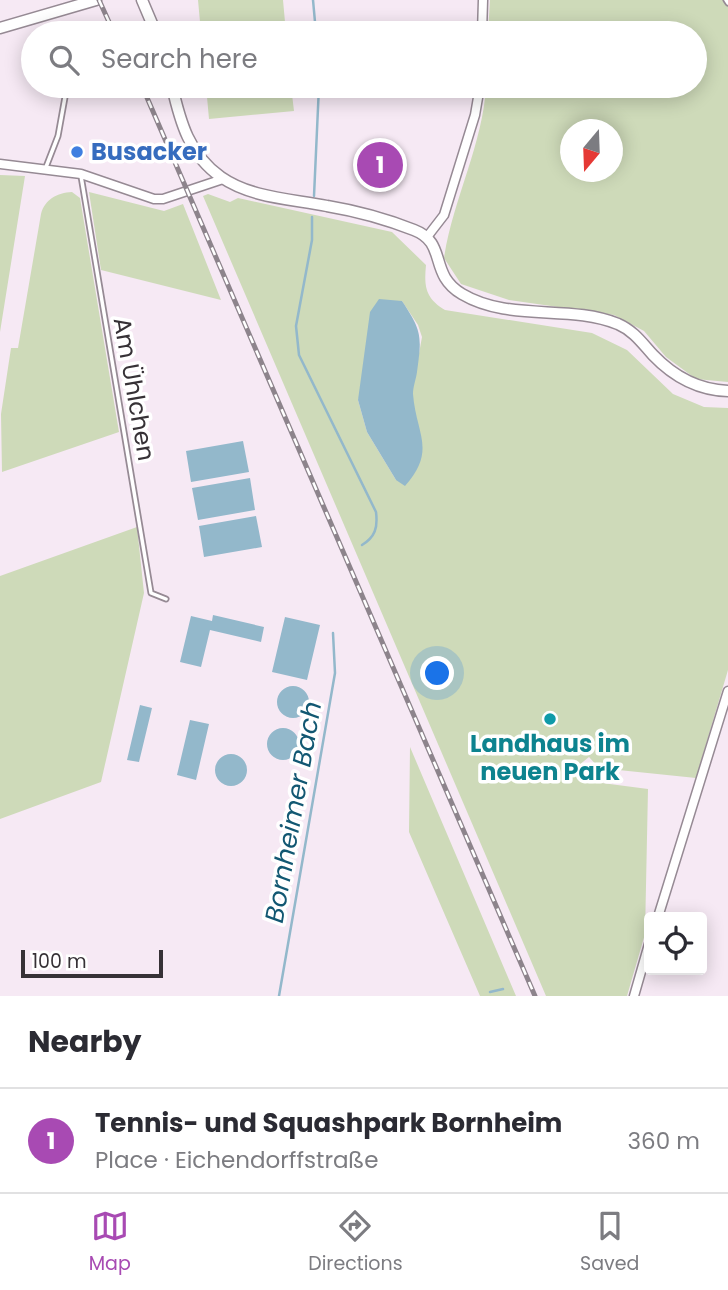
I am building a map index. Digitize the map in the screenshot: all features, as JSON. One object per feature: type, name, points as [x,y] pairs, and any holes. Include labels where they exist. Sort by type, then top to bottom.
[{"type":"street","points":[[24,21],[96,0]]},
{"type":"street","points":[[483,21],[484,0]]},
{"type":"street","points":[[144,1],[152,21]]},
{"type":"street","points":[[0,28],[21,22]]},
{"type":"street","points":[[176,98],[189,142],[199,157],[223,179],[237,187],[262,195],[354,211],[427,237],[435,248],[442,277],[463,295],[493,307],[615,323],[635,335],[676,374],[701,387],[728,391]]},
{"type":"street","points":[[427,237],[444,215],[478,98]]},
{"type":"street","points":[[0,164],[81,174],[163,199],[223,179]]},
{"type":"street","points":[[660,912],[728,691]]},
{"type":"street","points":[[634,996],[644,961]]},
{"type":"lane","points":[[45,169],[60,128],[65,98]]},
{"type":"lane","name":"Am Ühlchen","points":[[81,174],[151,593],[166,599]]},
{"type":"green space","points":[[198,0],[283,0],[285,21],[200,21]]},
{"type":"green space","points":[[490,0],[728,0],[728,382],[696,379],[666,357],[644,331],[614,315],[509,300],[461,284],[444,258],[485,98],[707,98],[707,21],[489,21]]},
{"type":"green space","points":[[207,98],[292,98],[294,111],[209,119]]},
{"type":"green space","points":[[0,175],[25,176],[0,332]]},
{"type":"green space","points":[[72,192],[80,198],[119,432],[2,472],[1,414],[11,348],[18,348],[41,214],[45,204],[52,198]]},
{"type":"green space","points":[[89,192],[164,211],[183,204],[221,300],[101,270]]},
{"type":"green space","points":[[208,194],[230,202],[238,198],[392,232],[426,265],[427,291],[433,301],[445,310],[592,333],[627,350],[673,394],[704,407],[728,408],[728,670],[696,778],[599,768],[589,757],[579,765],[579,780],[648,789],[644,937],[627,996],[546,996],[203,196]],"holes":[[[402,301],[418,325],[422,337],[396,480],[367,432],[358,400]]]},
{"type":"green space","points":[[137,527],[144,593],[101,782],[0,819],[0,576]]},
{"type":"green space","points":[[410,747],[516,996],[480,996],[409,832]]},
{"type":"water","points":[[379,299],[402,301],[419,334],[419,360],[413,394],[422,452],[415,473],[405,486],[396,480],[367,432],[358,400],[370,312]]},
{"type":"water","points":[[243,441],[249,472],[191,482],[186,451]]},
{"type":"water","points":[[250,478],[255,510],[198,520],[192,488]]},
{"type":"water","points":[[256,516],[262,547],[204,557],[199,526]]},
{"type":"water","points":[[213,615],[264,627],[261,642],[210,630],[201,667],[180,662],[191,616],[212,621]]},
{"type":"water","points":[[285,617],[320,625],[307,680],[272,672]]},
{"type":"water","points":[[293,686],[304,691],[309,702],[304,713],[293,718],[282,713],[277,702],[282,691]]},
{"type":"water","points":[[140,705],[152,708],[139,762],[127,760]]},
{"type":"water","points":[[190,720],[209,724],[196,780],[177,775]]},
{"type":"water","points":[[283,728],[295,732],[299,744],[295,756],[283,760],[271,756],[267,744],[271,732]]},
{"type":"water","points":[[231,754],[242,759],[247,770],[242,781],[231,786],[220,781],[215,770],[220,759]]},
{"type":"waterway","name":"Bornheimer Bach","points":[[313,0],[315,21]]},
{"type":"waterway","name":"Bornheimer Bach","points":[[314,196],[318,98]]},
{"type":"waterway","name":"Bornheimer Bach","points":[[312,217],[312,240],[296,326],[299,355],[376,512],[375,532],[362,545]]},
{"type":"waterway","name":"Bornheimer Bach","points":[[279,996],[335,673],[333,633]]},
{"type":"waterway","points":[[490,992],[503,989]]},
{"type":"railway","points":[[99,0],[109,21]]},
{"type":"railway","points":[[147,98],[535,996]]},
{"type":"place","name":"Busacker","points":[[77,152]]},
{"type":"place","name":"Tennis- und Squashpark Bornheim","points":[[380,165]]},
{"type":"place","name":"Landhaus im neuen Park","points":[[550,719]]}]
